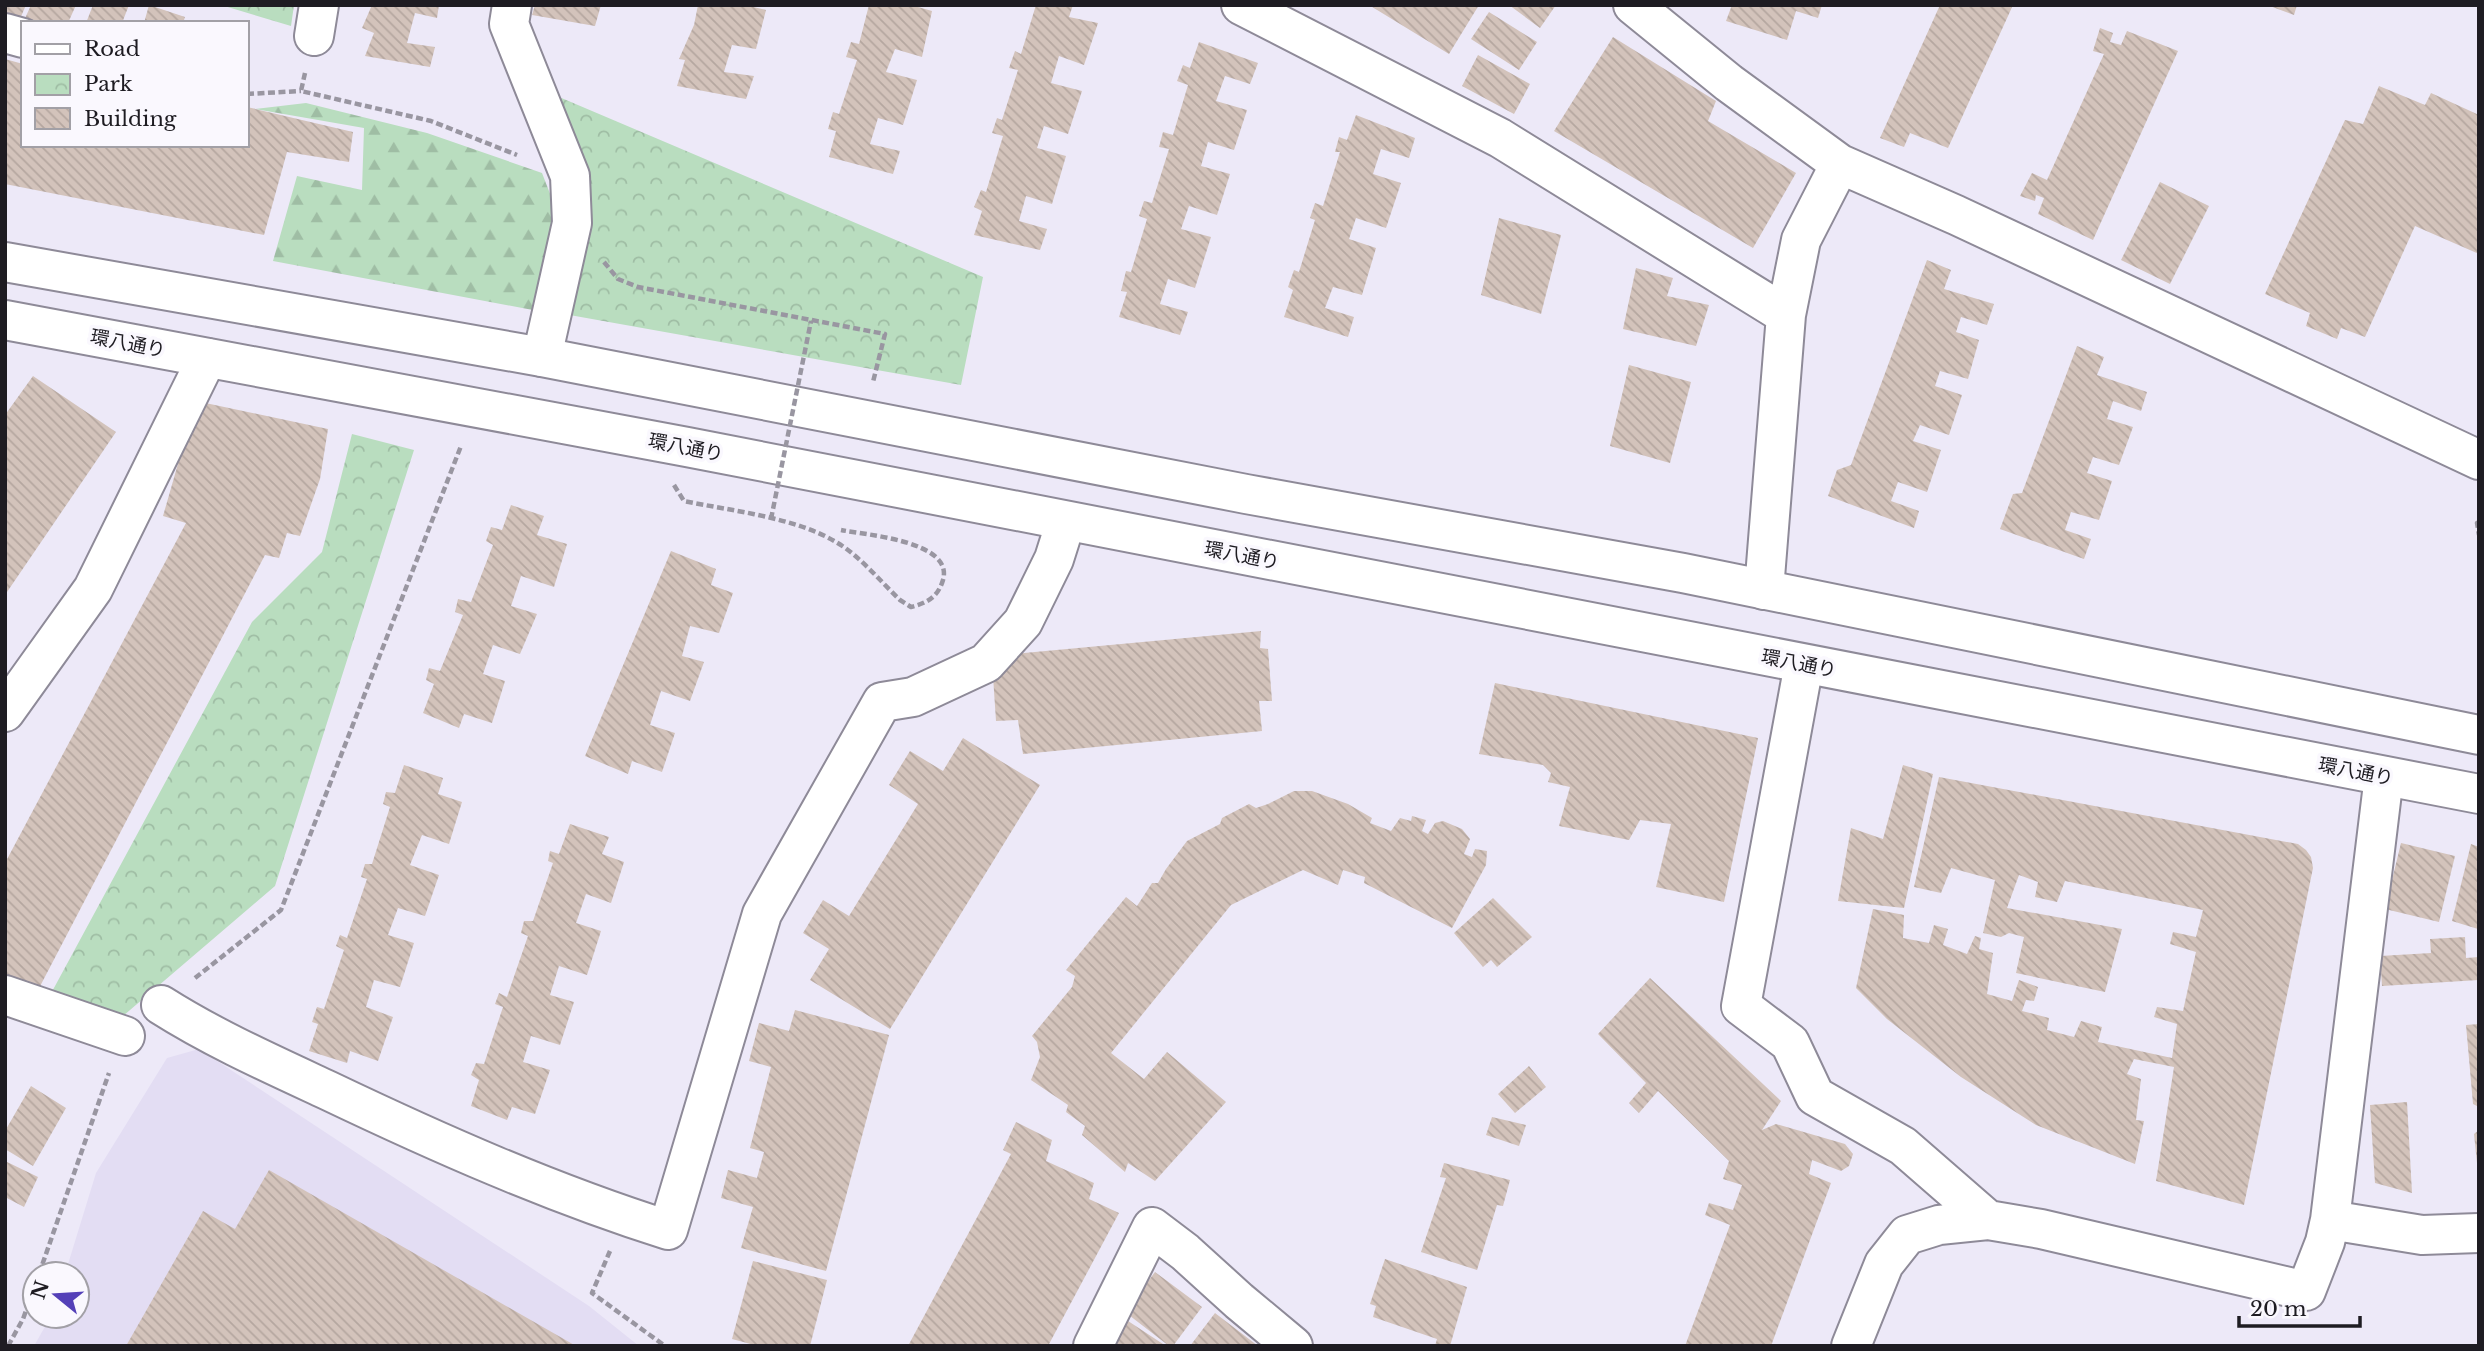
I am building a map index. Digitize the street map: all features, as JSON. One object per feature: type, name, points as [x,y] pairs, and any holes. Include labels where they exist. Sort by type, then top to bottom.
[{"type":"main road","points":[[512,5],[509,24],[570,176],[572,223],[542,357]]},
{"type":"main road","points":[[1633,5],[1728,83],[1840,164],[1956,215],[2479,460]]},
{"type":"main road","points":[[1247,7],[1500,138],[1786,315]]},
{"type":"main road","points":[[1764,590],[1786,315],[1801,240],[1840,164]]},
{"type":"main road","points":[[5,262],[542,357],[1246,494],[1764,590],[2479,735]]},
{"type":"main road","name":"環八通り","points":[[5,320],[472,405],[2479,794]]},
{"type":"main road","points":[[5,712],[93,589],[207,358]]},
{"type":"main road","points":[[161,1005],[282,1069],[433,1141],[625,1216],[668,1230],[762,914],[882,702],[913,697],[985,663],[1023,622],[1054,559],[1066,520]]},
{"type":"main road","points":[[1804,664],[1741,1006],[1790,1043],[1815,1096],[1903,1146],[1988,1220]]},
{"type":"main road","points":[[1851,1346],[1884,1264],[1907,1235],[1939,1225],[1988,1220],[2041,1229],[2306,1291],[2325,1242],[2330,1220],[2384,776]]},
{"type":"main road","points":[[5,995],[125,1036]]},
{"type":"main road","points":[[2330,1220],[2422,1235],[2479,1233]]},
{"type":"main road","points":[[1093,1346],[1152,1227],[1185,1252],[1293,1346]]},
{"type":"path","points":[[301,91],[316,21]]},
{"type":"path","points":[[248,93],[301,91],[431,121],[570,176]]},
{"type":"path","points":[[572,223],[618,279],[638,287],[885,334],[871,387]]},
{"type":"path","points":[[771,519],[811,321]]},
{"type":"path","points":[[161,1005],[281,910],[461,444],[472,405]]},
{"type":"path","points":[[672,483],[684,501],[818,532],[838,544],[911,607],[934,598],[945,573],[939,560],[924,548],[841,530]]},
{"type":"path","points":[[2479,522],[2479,535]]},
{"type":"path","points":[[44,1260],[107,1078],[125,1036]]},
{"type":"path","points":[[625,1216],[592,1293],[665,1346]]},
{"type":"path","points":[[8,1346],[21,1323]]},
{"type":"shaded area","points":[[199,1049],[589,1306],[639,1346],[34,1346],[43,1330],[91,1330],[91,1260],[69,1260],[96,1173],[167,1058]]},
{"type":"green space","points":[[221,5],[294,5],[291,26]]},
{"type":"green space","points":[[552,94],[983,277],[961,385],[564,314]]},
{"type":"green space","points":[[306,103],[427,133],[542,173],[559,217],[538,311],[273,261],[297,176],[362,190],[364,128],[255,109]]},
{"type":"green space","points":[[352,434],[414,450],[275,886],[116,1022],[48,999],[252,622],[322,552]]},
{"type":"building","points":[[5,5],[26,5],[16,28],[5,23]]},
{"type":"building","points":[[31,5],[76,5],[69,21],[24,21]]},
{"type":"building","points":[[93,5],[129,5],[123,21],[87,21]]},
{"type":"building","points":[[149,5],[185,17],[184,21],[145,21]]},
{"type":"building","points":[[372,5],[439,5],[437,18],[415,13],[407,43],[435,47],[430,67],[365,56],[374,33],[362,28]]},
{"type":"building","points":[[535,5],[601,5],[595,26],[532,15]]},
{"type":"building","points":[[698,5],[745,5],[766,10],[756,49],[732,45],[724,72],[754,76],[746,99],[677,86],[685,60],[679,59],[694,25]]},
{"type":"building","points":[[869,5],[911,5],[932,11],[922,57],[895,49],[886,72],[917,80],[903,125],[878,118],[870,144],[900,151],[893,174],[829,157],[836,131],[828,129],[833,112],[839,114],[857,60],[846,57],[851,42],[859,44]]},
{"type":"building","points":[[1036,5],[1073,5],[1069,17],[1098,23],[1084,65],[1059,56],[1051,83],[1082,91],[1068,134],[1044,126],[1037,148],[1066,156],[1052,204],[1026,196],[1019,221],[1047,229],[1040,250],[974,235],[982,211],[974,207],[981,190],[986,192],[1003,136],[992,133],[997,118],[1002,120],[1018,70],[1009,68],[1015,51],[1021,54]]},
{"type":"building","points":[[1369,5],[1479,5],[1449,54]]},
{"type":"building","points":[[1509,5],[1556,5],[1540,28]]},
{"type":"building","points":[[1732,5],[1822,5],[1818,18],[1796,11],[1787,40],[1726,21]]},
{"type":"building","points":[[1940,5],[2013,5],[1948,148],[1910,133],[1904,147],[1880,138]]},
{"type":"building","points":[[2267,5],[2297,5],[2294,15]]},
{"type":"building","points":[[1489,12],[1537,42],[1519,70],[1471,39]]},
{"type":"building","points":[[2100,28],[2113,33],[2110,42],[2121,45],[2127,31],[2178,51],[2093,240],[2038,214],[2044,198],[2036,195],[2035,201],[2020,196],[2032,173],[2047,180],[2104,54],[2093,51]]},
{"type":"building","points":[[1613,37],[1716,101],[1708,121],[1796,173],[1753,248],[1554,131]]},
{"type":"building","points":[[1199,42],[1258,63],[1250,84],[1225,76],[1216,101],[1247,110],[1234,150],[1208,142],[1201,166],[1230,174],[1217,215],[1189,206],[1181,229],[1211,237],[1195,288],[1168,279],[1160,304],[1188,312],[1180,335],[1119,317],[1127,292],[1121,291],[1126,271],[1131,272],[1147,219],[1139,216],[1144,201],[1152,203],[1169,149],[1159,147],[1163,132],[1173,135],[1188,85],[1177,81],[1183,65],[1190,68]]},
{"type":"building","points":[[1478,55],[1530,84],[1514,114],[1462,86]]},
{"type":"building","points":[[5,59],[21,63],[21,147],[248,147],[248,107],[353,132],[349,162],[287,152],[264,235],[5,184]]},
{"type":"building","points":[[2379,86],[2425,105],[2431,93],[2479,115],[2479,254],[2415,226],[2365,337],[2341,328],[2337,339],[2306,326],[2310,313],[2265,294],[2345,120],[2363,124]]},
{"type":"building","points":[[1356,115],[1415,138],[1409,158],[1381,149],[1373,174],[1401,183],[1386,228],[1356,218],[1349,239],[1376,248],[1362,295],[1333,287],[1325,308],[1354,317],[1348,337],[1284,317],[1293,290],[1288,287],[1294,270],[1299,272],[1315,220],[1310,218],[1315,203],[1323,206],[1340,152],[1335,152],[1339,137],[1347,140]]},
{"type":"building","points":[[2160,182],[2209,206],[2170,284],[2121,260]]},
{"type":"building","points":[[1499,218],[1561,235],[1541,314],[1481,295]]},
{"type":"building","points":[[1927,260],[1951,270],[1944,289],[1994,304],[1987,325],[1961,317],[1956,332],[1979,340],[1968,379],[1940,371],[1935,386],[1962,395],[1949,435],[1920,425],[1913,441],[1941,450],[1927,492],[1898,482],[1891,501],[1919,511],[1914,528],[1828,496],[1837,470],[1851,465]]},
{"type":"building","points":[[1636,268],[1673,278],[1667,296],[1709,305],[1696,346],[1623,329]]},
{"type":"building","points":[[2077,346],[2104,357],[2097,375],[2147,392],[2141,411],[2113,401],[2107,419],[2133,427],[2119,465],[2093,457],[2087,473],[2112,481],[2099,520],[2071,512],[2065,530],[2091,539],[2084,559],[2000,529],[2013,494],[2022,493]]},
{"type":"building","points":[[1629,365],[1691,382],[1670,463],[1610,446]]},
{"type":"building","points":[[33,376],[116,432],[5,595],[5,415]]},
{"type":"building","points":[[196,401],[328,429],[320,479],[300,536],[287,533],[279,558],[265,555],[36,994],[5,975],[5,863],[186,523],[163,516]]},
{"type":"building","points":[[511,505],[544,516],[537,535],[567,544],[554,587],[521,576],[511,606],[537,614],[520,654],[493,645],[483,674],[505,681],[492,723],[464,714],[459,728],[423,713],[434,684],[426,680],[429,668],[440,671],[463,615],[455,612],[458,599],[471,602],[493,545],[486,541],[491,527],[502,530]]},
{"type":"building","points":[[671,551],[716,569],[711,585],[733,593],[719,633],[690,626],[682,656],[704,662],[690,701],[661,691],[650,725],[675,733],[662,772],[632,761],[628,774],[585,756]]},
{"type":"building","points":[[1261,631],[1260,648],[1268,649],[1272,701],[1259,701],[1262,731],[1023,754],[1018,720],[996,721],[993,676],[1014,654]]},
{"type":"building","points":[[1495,683],[1758,738],[1724,902],[1656,887],[1671,824],[1640,820],[1629,840],[1559,826],[1570,787],[1548,782],[1551,773],[1543,765],[1479,754]]},
{"type":"building","points":[[963,738],[1040,785],[890,1029],[810,980],[829,949],[803,933],[823,900],[849,916],[918,804],[889,785],[910,751],[943,771]]},
{"type":"building","points":[[404,765],[443,778],[438,794],[462,802],[449,844],[422,835],[410,865],[439,875],[425,916],[398,908],[388,935],[414,943],[400,987],[374,980],[366,1007],[393,1017],[378,1061],[350,1051],[347,1063],[309,1051],[318,1024],[312,1022],[317,1007],[324,1009],[344,950],[336,946],[340,935],[347,938],[367,879],[361,877],[365,864],[372,864],[390,807],[383,804],[386,792],[395,793]]},
{"type":"building","points":[[1903,765],[1933,774],[1904,908],[1838,901],[1851,828],[1883,839]]},
{"type":"building","points":[[1939,777],[2298,844],[2311,857],[2313,868],[2244,1205],[2156,1181],[2174,1067],[2134,1059],[2127,1074],[2141,1079],[2136,1120],[2144,1121],[2135,1164],[2036,1125],[1961,1077],[1887,1019],[1856,988],[1873,909],[1904,915],[1903,938],[1929,943],[1934,925],[1948,929],[1943,945],[1967,954],[1975,936],[1981,938],[1979,949],[1993,953],[1987,994],[2012,1001],[2019,980],[2038,987],[2034,1001],[2026,1000],[2022,1011],[2049,1018],[2047,1030],[2074,1037],[2081,1021],[2102,1027],[2098,1042],[2172,1058],[2177,1024],[2154,1017],[2157,1007],[2183,1011],[2196,952],[2170,944],[2173,932],[2196,937],[2203,910],[2065,881],[2057,902],[2035,897],[2038,882],[2019,875],[2007,908],[2122,929],[2105,992],[2016,973],[2024,937],[2009,933],[2001,937],[1983,933],[1995,880],[1951,868],[1941,893],[1914,887]]},
{"type":"building","points":[[1294,791],[1312,791],[1348,804],[1372,818],[1370,823],[1391,831],[1400,818],[1411,821],[1412,816],[1426,820],[1422,831],[1428,834],[1435,823],[1443,821],[1462,829],[1470,839],[1464,854],[1472,857],[1475,849],[1487,851],[1486,865],[1452,928],[1364,883],[1365,877],[1343,870],[1338,885],[1303,870],[1231,905],[1111,1053],[1144,1079],[1167,1052],[1226,1102],[1155,1181],[1128,1163],[1125,1172],[1082,1135],[1085,1126],[1066,1112],[1068,1105],[1031,1080],[1040,1057],[1037,1042],[1032,1036],[1072,987],[1075,976],[1066,970],[1126,897],[1137,906],[1152,883],[1158,883],[1187,841],[1220,824],[1222,818],[1249,804],[1256,808]]},
{"type":"building","points":[[570,824],[609,837],[602,854],[624,862],[611,903],[586,894],[576,923],[601,931],[587,975],[559,966],[550,995],[574,1002],[560,1045],[531,1036],[523,1062],[550,1070],[535,1114],[512,1107],[507,1120],[471,1106],[479,1080],[471,1075],[476,1063],[484,1064],[503,1007],[495,1004],[499,993],[507,997],[528,936],[521,933],[524,921],[533,921],[553,863],[548,861],[550,851],[559,854]]},
{"type":"building","points":[[2401,843],[2455,856],[2439,922],[2385,909]]},
{"type":"building","points":[[2471,844],[2479,847],[2478,929],[2452,921]]},
{"type":"building","points":[[1493,898],[1532,937],[1497,967],[1491,960],[1483,967],[1454,933]]},
{"type":"building","points":[[2465,937],[2466,958],[2479,957],[2479,980],[2382,986],[2380,956],[2431,953],[2430,939]]},
{"type":"building","points":[[1650,978],[1781,1101],[1762,1130],[1776,1124],[1845,1144],[1853,1154],[1849,1166],[1841,1171],[1812,1160],[1809,1174],[1831,1183],[1771,1346],[1685,1346],[1730,1225],[1705,1215],[1709,1203],[1733,1210],[1742,1185],[1723,1179],[1729,1161],[1658,1091],[1639,1113],[1629,1103],[1646,1083],[1598,1034]]},
{"type":"building","points":[[795,1010],[889,1035],[826,1271],[741,1248],[753,1207],[721,1198],[728,1170],[757,1178],[764,1152],[750,1148],[771,1067],[749,1061],[759,1023],[789,1031]]},
{"type":"building","points":[[2479,1024],[2479,1107],[2473,1104],[2466,1025]]},
{"type":"building","points":[[1529,1066],[1546,1087],[1515,1113],[1498,1094]]},
{"type":"building","points":[[31,1086],[66,1108],[33,1166],[5,1149],[5,1131]]},
{"type":"building","points":[[2407,1102],[2412,1193],[2375,1183],[2370,1105]]},
{"type":"building","points":[[1492,1117],[1526,1125],[1519,1146],[1486,1135]]},
{"type":"building","points":[[1016,1122],[1052,1140],[1046,1161],[1094,1183],[1089,1199],[1119,1213],[1048,1346],[908,1346],[1011,1154],[1003,1150]]},
{"type":"building","points":[[2479,1130],[2479,1163],[2477,1163],[2474,1134]]},
{"type":"building","points":[[5,1161],[38,1177],[24,1207],[5,1197]]},
{"type":"building","points":[[1444,1163],[1510,1180],[1503,1206],[1497,1205],[1477,1270],[1421,1252],[1446,1178],[1440,1177]]},
{"type":"building","points":[[269,1170],[576,1346],[126,1346],[203,1211],[235,1229]]},
{"type":"building","points":[[1385,1259],[1467,1287],[1450,1346],[1435,1346],[1437,1339],[1373,1317],[1376,1306],[1370,1304]]},
{"type":"building","points":[[753,1261],[827,1280],[810,1346],[758,1346],[732,1339]]},
{"type":"building","points":[[1155,1272],[1202,1307],[1173,1346],[1169,1346],[1125,1312]]},
{"type":"building","points":[[1215,1313],[1258,1346],[1190,1346]]},
{"type":"building","points":[[1125,1319],[1166,1346],[1107,1346]]}]
